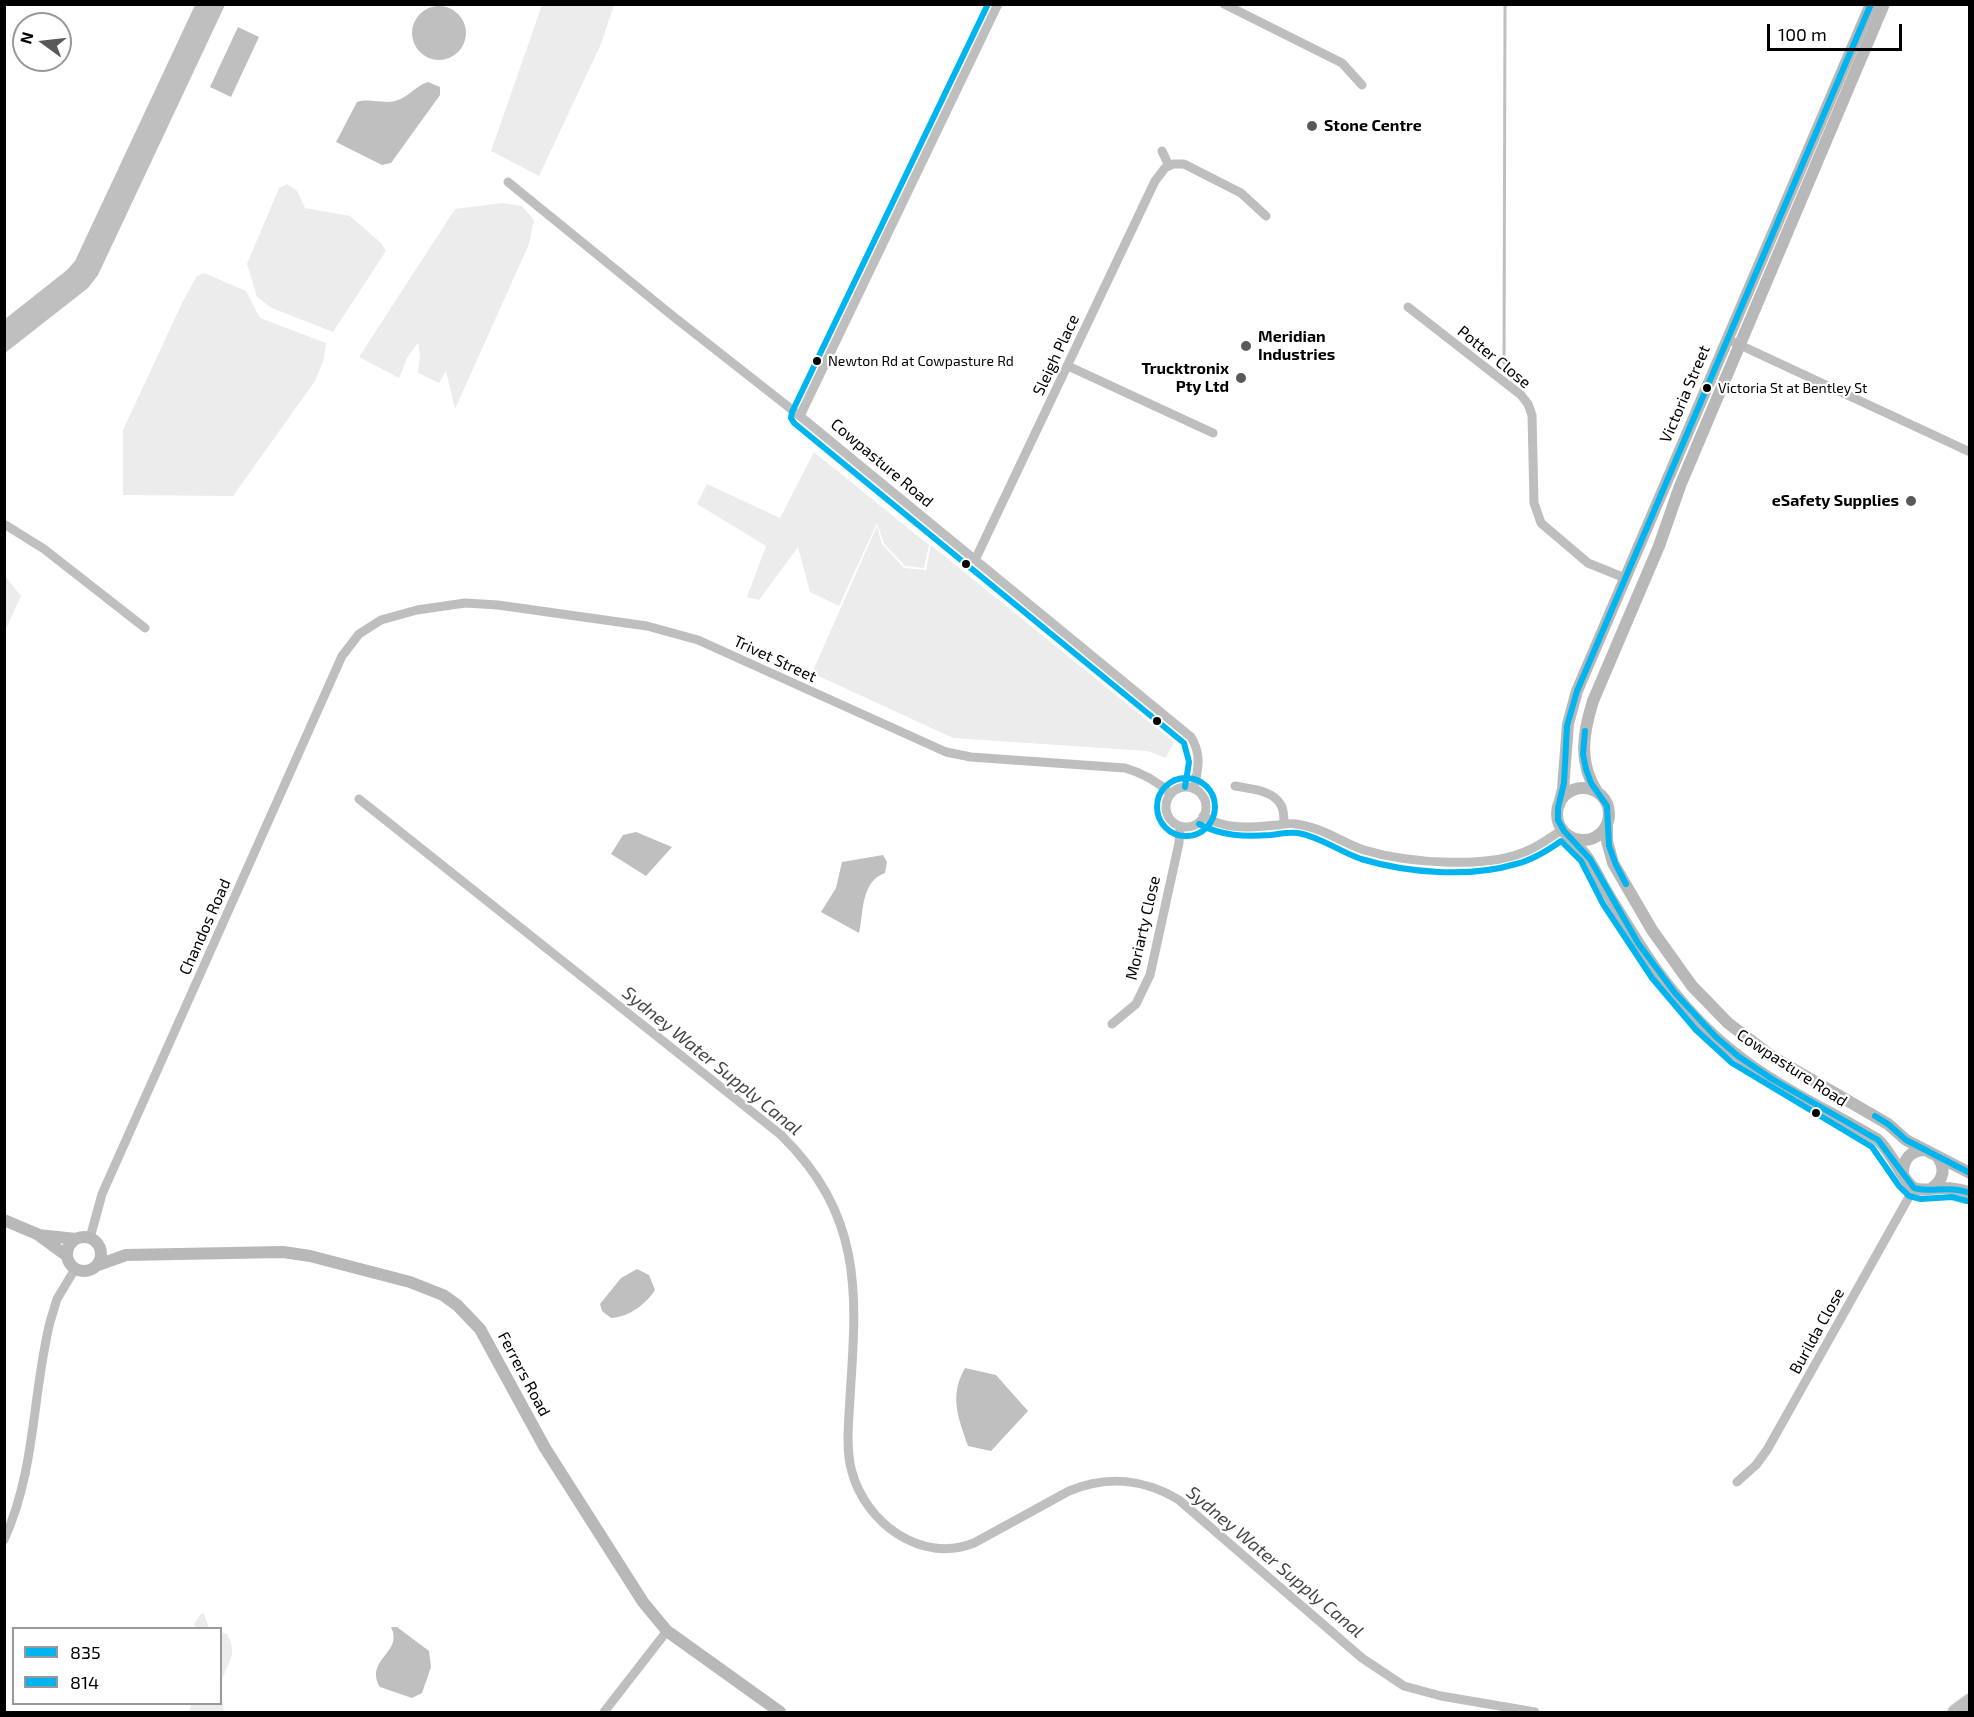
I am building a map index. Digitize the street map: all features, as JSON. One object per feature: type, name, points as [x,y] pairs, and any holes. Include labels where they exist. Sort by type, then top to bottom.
[{"type":"main road","name":"Victoria Street","points":[[1559,805],[1563,789],[1565,740],[1572,708],[1625,578],[1871,4]]},
{"type":"main road","name":"Victoria Street","points":[[1597,792],[1591,783],[1583,760],[1588,719],[1659,546],[1680,486],[1884,4]]},
{"type":"main road","points":[[1590,789],[1602,797],[1608,810],[1606,825],[1597,836],[1589,840],[1574,839],[1564,832],[1557,815],[1559,805],[1563,798],[1575,790],[1590,789]]},
{"type":"main road","name":"Cowpasture Road","points":[[1606,825],[1607,841],[1613,863],[1672,961],[1710,1005],[1751,1042],[1774,1058],[1888,1124],[1906,1140],[1970,1173]]},
{"type":"main road","name":"Cowpasture Road","points":[[1564,832],[1588,856],[1611,899],[1659,972],[1703,1024],[1738,1056],[1878,1140],[1892,1154],[1907,1182],[1914,1188]]},
{"type":"main road","points":[[1903,1173],[1904,1162],[1911,1154],[1926,1150]]},
{"type":"main road","points":[[1931,1189],[1943,1174],[1943,1167],[1938,1156]]},
{"type":"main road","points":[[1914,1188],[1920,1190],[1953,1188],[1970,1193]]},
{"type":"main road","points":[[4,1220],[37,1234],[67,1256],[71,1266],[75,1269],[84,1272],[98,1265],[101,1256],[95,1242],[37,1234]]},
{"type":"main road","points":[[67,1256],[69,1246],[76,1239]]},
{"type":"main road","name":"Ferrers Road","points":[[95,1242],[126,1255]]},
{"type":"main road","name":"Ferrers Road","points":[[98,1265],[126,1255],[270,1251],[297,1253],[429,1288],[457,1305],[480,1329],[545,1448],[638,1593],[667,1631],[780,1713]]},
{"type":"main road","points":[[1955,1713],[1970,1701]]},
{"type":"street","points":[[800,416],[998,4]]},
{"type":"street","points":[[1224,4],[1342,63],[1362,85]]},
{"type":"street","points":[[1162,151],[1169,166],[1178,164],[1188,166],[1237,190],[1249,198],[1266,216]]},
{"type":"street","name":"Sleigh Place","points":[[975,561],[1155,181],[1169,166]]},
{"type":"street","name":"Cowpasture Road","points":[[508,182],[800,416],[1191,737],[1199,758],[1194,789]]},
{"type":"street","name":"Potter Close","points":[[1407,307],[1521,395],[1532,415],[1534,503],[1541,523],[1588,562],[1625,578]]},
{"type":"street","points":[[1727,339],[1970,452]]},
{"type":"street","points":[[1068,366],[1213,433]]},
{"type":"street","name":"Trivet Street","points":[[358,634],[372,624],[391,617],[427,608],[465,603],[498,605],[647,626],[698,640],[946,752],[972,757],[1125,768],[1139,772],[1159,783],[1171,794]]},
{"type":"street","name":"Chandos Road","points":[[95,1242],[95,1216],[107,1183],[342,656],[358,634]]},
{"type":"street","points":[[1235,786],[1275,798],[1283,808],[1284,824]]},
{"type":"street","points":[[1181,788],[1194,789],[1203,797],[1205,803],[1203,816],[1193,825],[1180,826],[1174,823],[1166,805],[1171,794],[1181,788]]},
{"type":"street","points":[[1203,816],[1215,823],[1234,828],[1294,823],[1316,829],[1364,849],[1394,857],[1428,862],[1476,861],[1511,855],[1530,850],[1564,832]]},
{"type":"street","name":"Moriarty Close","points":[[1112,1023],[1136,1005],[1150,975],[1179,843],[1180,826]]},
{"type":"street","name":"Burilda Close","points":[[1737,1482],[1756,1465],[1767,1450],[1914,1188]]},
{"type":"street","points":[[4,1540],[17,1510],[26,1479],[50,1322],[57,1299],[75,1269]]},
{"type":"street","points":[[604,1713],[667,1631]]},
{"type":"shaded area","points":[[195,5],[225,5],[98,275],[88,288],[5,353],[5,319],[67,270],[75,261]]},
{"type":"shaded area","points":[[542,5],[614,5],[601,44],[539,176],[491,151]]},
{"type":"shaded area","points":[[434,6],[444,6],[454,10],[462,18],[466,33],[462,48],[454,56],[444,60],[434,60],[424,56],[416,48],[412,38],[412,28],[416,18],[424,10]]},
{"type":"shaded area","points":[[238,27],[259,37],[231,97],[210,87]]},
{"type":"shaded area","points":[[428,82],[440,87],[440,95],[391,163],[382,165],[336,142],[357,102],[395,101]]},
{"type":"shaded area","points":[[287,184],[297,191],[305,208],[350,216],[381,243],[386,251],[333,332],[272,308],[257,297],[247,264],[279,188]]},
{"type":"shaded area","points":[[503,203],[522,206],[534,220],[529,244],[455,409],[446,371],[439,383],[418,373],[420,355],[418,343],[408,356],[399,378],[359,357],[455,209]]},
{"type":"shaded area","points":[[204,273],[246,291],[260,318],[326,343],[324,359],[315,381],[233,496],[123,495],[123,430],[183,301],[197,276]]},
{"type":"shaded area","points":[[814,452],[929,545],[924,568],[905,566],[884,544],[877,523],[839,606],[810,592],[798,547],[759,600],[747,597],[766,546],[697,504],[707,484],[780,518]]},
{"type":"shaded area","points":[[877,526],[882,544],[904,568],[926,570],[931,545],[1174,742],[1166,758],[1147,751],[953,738],[812,673]]},
{"type":"shaded area","points":[[5,576],[21,596],[5,631]]},
{"type":"shaded area","points":[[636,832],[672,847],[646,876],[611,854],[623,835]]},
{"type":"shaded area","points":[[883,855],[887,862],[885,873],[871,883],[867,891],[859,933],[821,912],[836,888],[842,862]]},
{"type":"shaded area","points":[[637,1269],[649,1275],[655,1290],[636,1309],[611,1318],[602,1311],[600,1304],[621,1278]]},
{"type":"shaded area","points":[[965,1368],[996,1375],[1028,1411],[991,1451],[968,1446],[961,1426],[956,1397],[960,1378]]},
{"type":"shaded area","points":[[204,1613],[209,1627],[196,1627],[194,1624]]},
{"type":"shaded area","points":[[391,1627],[397,1627],[429,1651],[431,1667],[422,1693],[412,1698],[380,1687],[376,1677],[380,1663],[393,1643],[394,1636]]},
{"type":"shaded area","points":[[222,1632],[227,1634],[230,1641],[231,1659],[222,1681]]},
{"type":"shaded area","points":[[222,1698],[224,1712],[188,1712],[192,1705],[222,1705]]},
{"type":"waterway","points":[[1504,363],[1505,4]]},
{"type":"waterway","name":"Sydney Water Supply Canal","points":[[4,524],[44,549],[145,628]]},
{"type":"waterway","name":"Sydney Water Supply Canal","points":[[359,799],[781,1135],[811,1169],[832,1204],[845,1239],[852,1275],[854,1312],[848,1434],[852,1472],[859,1491],[870,1508],[898,1535],[935,1548],[954,1548],[974,1543],[1069,1491],[1083,1486],[1112,1481],[1153,1487],[1179,1500],[1362,1658],[1404,1686],[1441,1696],[1535,1712]]},
{"type":"transit line","name":"814","points":[[988,4],[791,418],[794,423],[1184,743],[1189,762],[1185,787]]},
{"type":"transit line","name":"835","points":[[1871,4],[1577,691],[1567,726],[1564,783],[1558,808],[1558,820],[1564,831],[1590,859],[1638,943],[1675,993],[1716,1037],[1738,1056],[1772,1079],[1878,1140],[1914,1188],[1970,1193]]},
{"type":"transit line","name":"835","points":[[1585,731],[1583,754],[1586,769],[1591,783],[1607,806],[1609,846],[1626,884]]},
{"type":"transit line","name":"814","points":[[1186,778],[1202,783],[1210,791],[1215,807],[1210,823],[1202,831],[1186,836],[1170,831],[1162,823],[1157,807],[1162,791],[1170,783],[1186,778]]},
{"type":"transit line","name":"814","points":[[1199,824],[1216,831],[1242,836],[1298,833],[1379,864],[1439,872],[1479,871],[1516,864],[1539,855],[1561,841],[1581,861],[1603,904],[1652,978],[1696,1030],[1732,1063],[1872,1147],[1899,1186],[1909,1196],[1921,1199],[1952,1197],[1967,1201]]},
{"type":"transit line","name":"835","points":[[1875,1116],[1906,1140],[1970,1173]]},
{"type":"place","name":"Stone Centre","points":[[1312,126]]},
{"type":"place","name":"Meridian Industries","points":[[1246,346]]},
{"type":"place","name":"Newton Rd at Cowpasture Rd","points":[[817,361]]},
{"type":"place","name":"Trucktronix Pty Ltd","points":[[1241,378]]},
{"type":"place","name":"Victoria St at Bentley St","points":[[1707,388]]},
{"type":"place","name":"eSafety Supplies","points":[[1911,501]]}]
